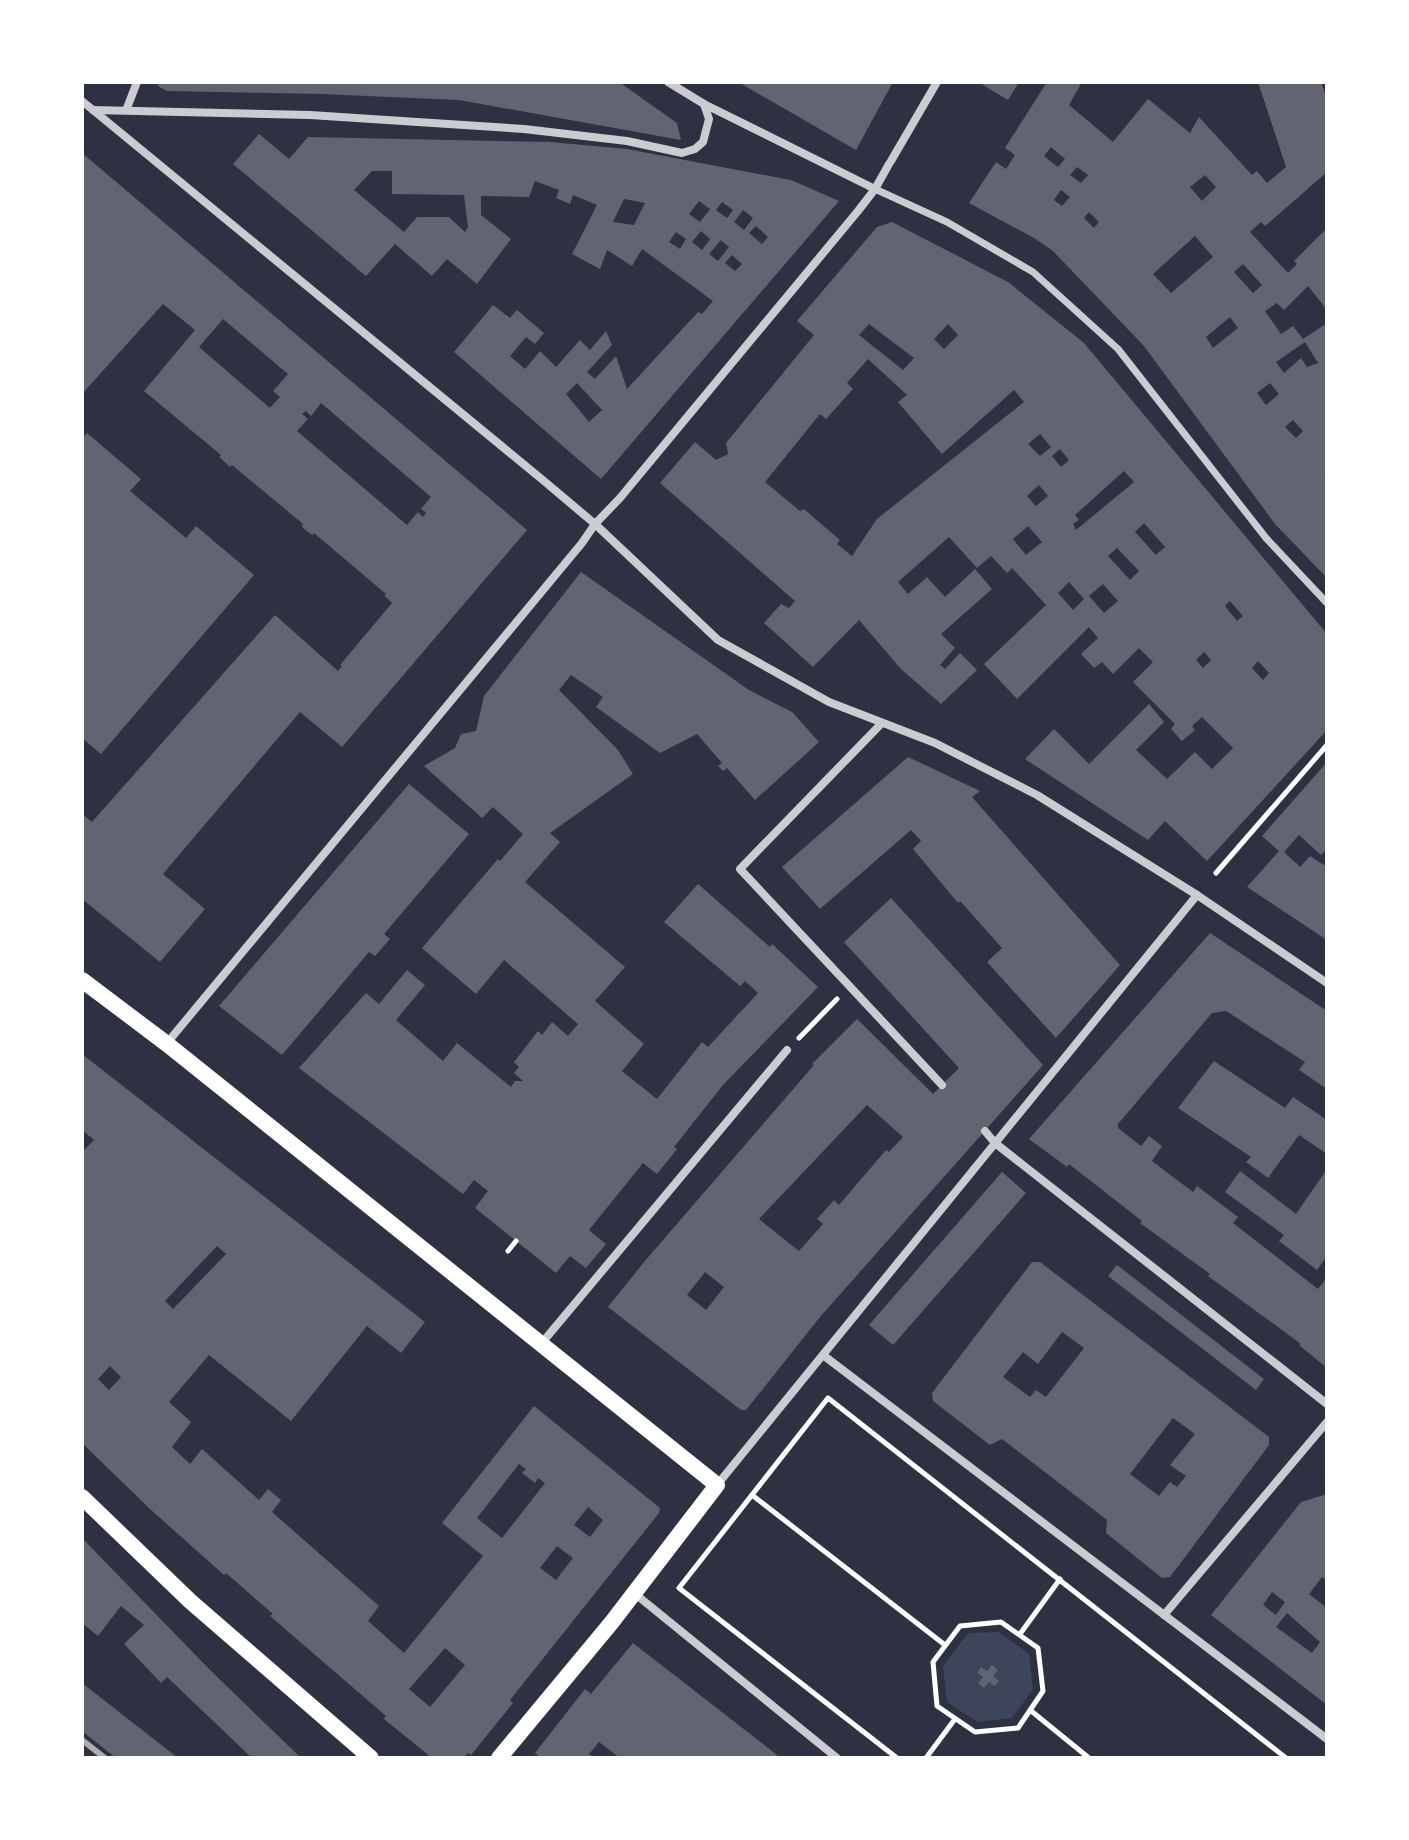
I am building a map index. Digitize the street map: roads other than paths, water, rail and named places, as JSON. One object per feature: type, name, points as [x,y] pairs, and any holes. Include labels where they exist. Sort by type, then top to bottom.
[{"type":"main road","points":[[82,980],[167,1044],[717,1485],[634,1593],[499,1758]]},
{"type":"main road","points":[[82,1497],[190,1601],[371,1758]]},
{"type":"street","points":[[127,108],[137,82]]},
{"type":"street","points":[[668,82],[704,104],[947,222],[1033,272],[1118,349],[1266,538],[1327,603]]},
{"type":"street","points":[[167,1044],[875,189],[937,82]]},
{"type":"street","points":[[82,101],[595,524],[718,640],[829,702],[935,743],[1037,795],[1197,895],[1327,983]]},
{"type":"street","points":[[92,110],[127,108],[310,115],[524,129],[627,141],[682,153],[695,149],[703,142],[709,119],[704,104]]},
{"type":"street","points":[[881,724],[740,869],[942,1085]]},
{"type":"street","points":[[717,1485],[1197,895]]},
{"type":"street","points":[[541,1344],[787,1050]]},
{"type":"street","points":[[985,1131],[995,1143],[1327,1404]]},
{"type":"street","points":[[823,1355],[1327,1739]]},
{"type":"street","points":[[1164,1615],[1327,1422]]},
{"type":"street","points":[[634,1593],[837,1758]]},
{"type":"railway","points":[[82,1740],[105,1758]]}]
